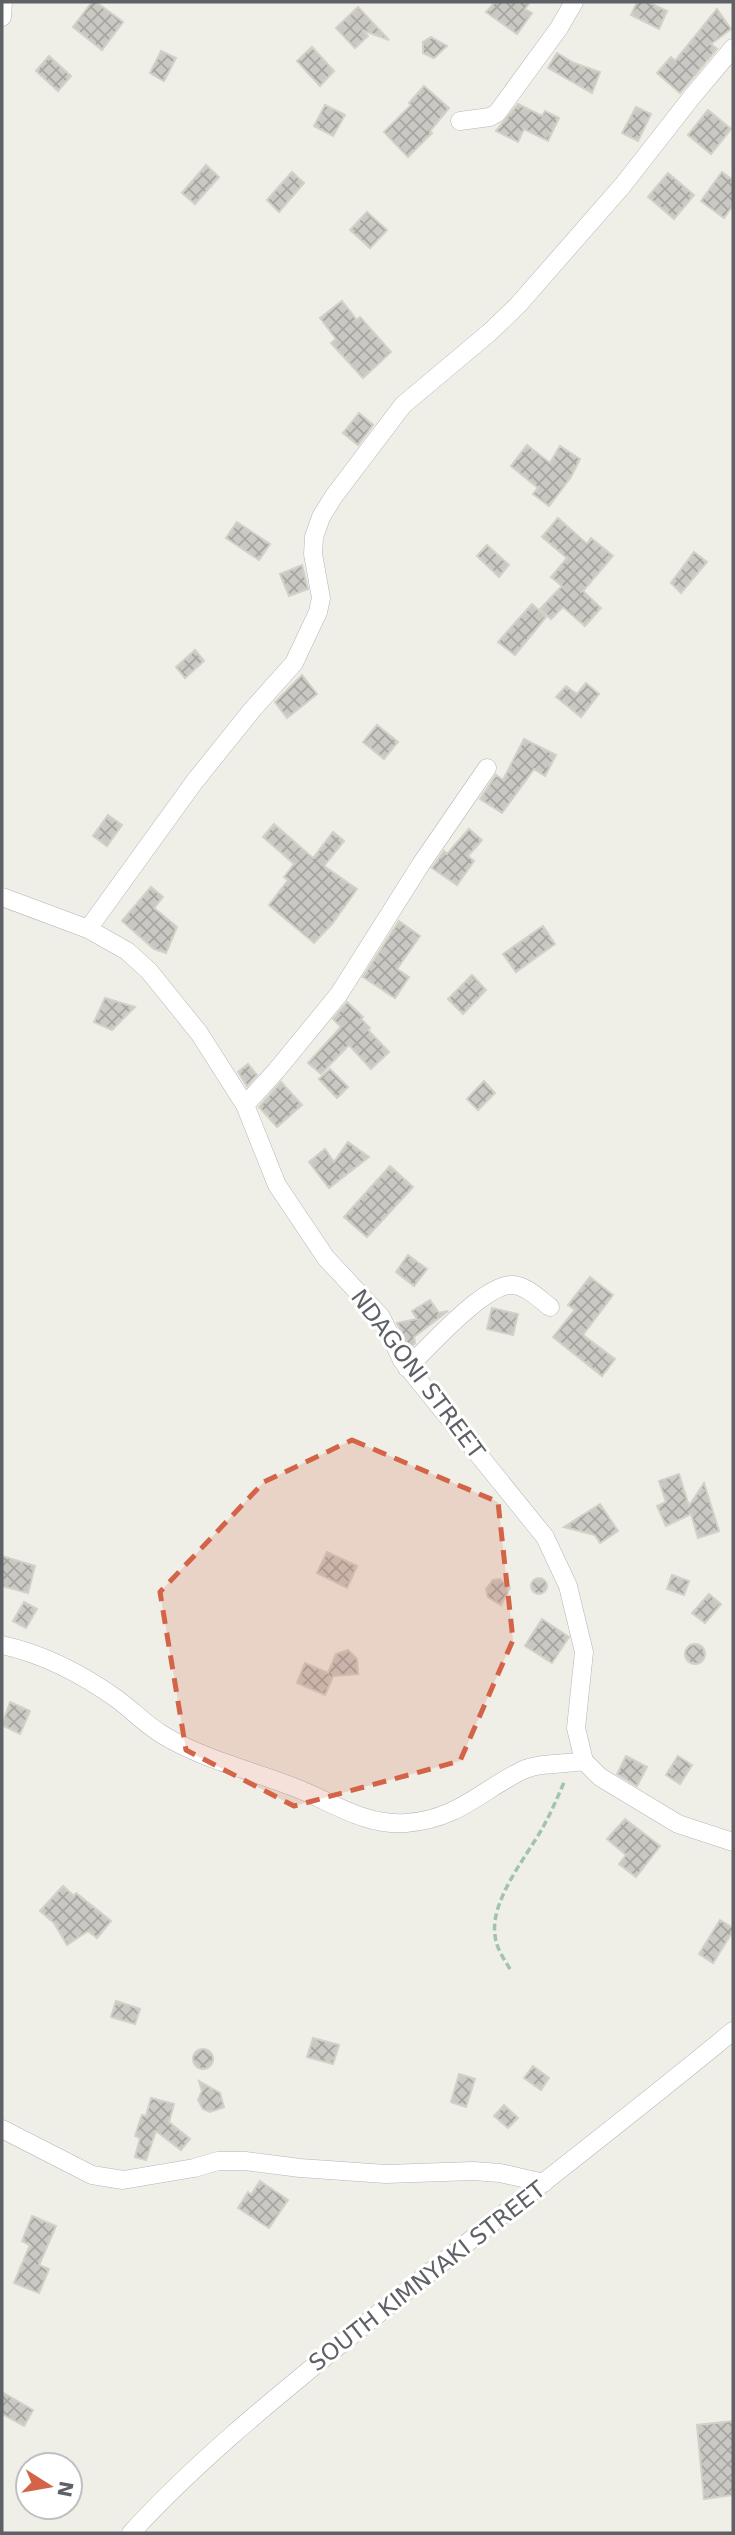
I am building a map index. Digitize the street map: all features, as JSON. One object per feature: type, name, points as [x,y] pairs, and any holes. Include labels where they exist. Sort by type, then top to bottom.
[{"type":"street","points":[[2,16],[3,2]]},
{"type":"street","points":[[460,121],[490,117],[497,113],[551,39],[574,2]]},
{"type":"street","points":[[88,929],[195,780],[294,663],[318,612],[321,598],[313,554],[314,537],[321,517],[334,496],[403,405],[518,305],[623,185],[733,48]]},
{"type":"street","points":[[245,1105],[339,994],[421,864],[487,768]]},
{"type":"street","name":"NDAGONI STREET","points":[[2,897],[88,929],[127,950],[149,971],[198,1033],[245,1105],[277,1185],[326,1258],[381,1317],[407,1368],[545,1537],[568,1586],[584,1651],[576,1728],[576,1763]]},
{"type":"street","points":[[407,1368],[463,1314],[501,1286],[514,1285],[526,1289],[550,1307]]},
{"type":"street","points":[[2,1645],[33,1654],[86,1678],[161,1734],[188,1748],[226,1765],[302,1790],[340,1808],[377,1821],[404,1823],[435,1819],[474,1801],[523,1770],[576,1763],[678,1824],[733,1842]]},
{"type":"street","name":"SOUTH KIMNYAKI STREET","points":[[131,2533],[248,2420],[733,2031]]},
{"type":"street","points":[[2,2129],[92,2175],[123,2180],[194,2168],[218,2161],[245,2161],[386,2174],[473,2171],[500,2173],[544,2183]]},
{"type":"path","points":[[510,1969],[494,1934],[502,1897],[576,1763]]},
{"type":"highlighted area","points":[[352,1440],[498,1502],[513,1640],[460,1761],[294,1806],[186,1750],[160,1592],[264,1482]]},
{"type":"building","points":[[92,2],[96,2],[123,22],[102,50],[73,27]]},
{"type":"building","points":[[495,2],[530,2],[525,9],[532,13],[517,34],[486,12]]},
{"type":"building","points":[[637,2],[648,2],[667,11],[659,29],[631,15]]},
{"type":"building","points":[[358,7],[389,40],[362,30],[368,36],[355,48],[336,28]]},
{"type":"building","points":[[717,9],[731,29],[711,44],[717,49],[680,93],[657,73],[671,57],[675,61]]},
{"type":"building","points":[[431,37],[447,46],[434,58],[423,53],[423,42]]},
{"type":"building","points":[[312,47],[334,71],[320,86],[297,61]]},
{"type":"building","points":[[161,51],[176,58],[164,81],[150,73]]},
{"type":"building","points":[[557,53],[574,63],[600,72],[592,93],[548,68]]},
{"type":"building","points":[[49,56],[71,76],[58,91],[36,71]]},
{"type":"building","points":[[424,86],[449,108],[430,131],[432,133],[408,157],[384,132],[411,105],[409,103]]},
{"type":"building","points":[[518,104],[542,116],[545,111],[559,118],[548,141],[524,129],[518,142],[496,131]]},
{"type":"building","points":[[325,105],[345,115],[333,136],[314,126]]},
{"type":"building","points":[[636,107],[651,114],[638,141],[622,133]]},
{"type":"building","points":[[708,110],[731,129],[711,154],[688,135]]},
{"type":"building","points":[[206,165],[219,177],[195,204],[182,193]]},
{"type":"building","points":[[292,172],[304,183],[279,212],[267,200]]},
{"type":"building","points":[[722,172],[733,180],[733,205],[724,218],[701,201]]},
{"type":"building","points":[[668,173],[694,195],[674,219],[648,197]]},
{"type":"building","points":[[367,212],[387,230],[370,248],[350,230]]},
{"type":"building","points":[[342,301],[357,320],[360,317],[391,352],[363,378],[331,343],[336,339],[320,318]]},
{"type":"building","points":[[359,413],[373,425],[358,445],[343,433]]},
{"type":"building","points":[[527,445],[550,463],[560,446],[580,459],[571,477],[549,506],[533,494],[538,488],[511,466]]},
{"type":"building","points":[[558,518],[587,544],[591,538],[613,556],[583,591],[601,608],[585,626],[563,607],[551,619],[540,609],[562,586],[551,577],[567,558],[542,537]]},
{"type":"building","points":[[237,522],[270,544],[259,560],[226,538]]},
{"type":"building","points":[[487,545],[509,565],[499,577],[477,556]]},
{"type":"building","points":[[694,552],[707,562],[681,593],[671,583]]},
{"type":"building","points":[[302,565],[308,589],[289,596],[280,574]]},
{"type":"building","points":[[532,604],[546,617],[515,655],[498,642]]},
{"type":"building","points":[[195,650],[204,661],[185,678],[176,667]]},
{"type":"building","points":[[302,675],[317,694],[287,718],[275,702]]},
{"type":"building","points":[[586,683],[599,694],[581,717],[556,697],[566,686],[577,694]]},
{"type":"building","points":[[377,725],[398,742],[384,759],[363,742]]},
{"type":"building","points":[[524,739],[556,755],[545,776],[534,769],[502,813],[480,799],[496,775],[503,780]]},
{"type":"building","points":[[108,815],[122,825],[107,846],[93,836]]},
{"type":"building","points":[[274,824],[313,858],[333,832],[344,841],[324,866],[357,889],[332,924],[314,943],[269,905],[288,880],[284,877],[294,864],[263,837]]},
{"type":"building","points":[[469,829],[482,840],[468,856],[474,861],[457,885],[432,868],[444,851],[447,854]]},
{"type":"building","points":[[151,887],[163,897],[154,908],[177,927],[166,953],[154,949],[122,921]]},
{"type":"building","points":[[399,921],[420,936],[397,969],[409,977],[395,998],[363,977]]},
{"type":"building","points":[[543,926],[555,944],[516,972],[503,954]]},
{"type":"building","points":[[472,975],[486,990],[463,1014],[448,999]]},
{"type":"building","points":[[105,998],[135,1007],[112,1030],[94,1022]]},
{"type":"building","points":[[347,1002],[363,1017],[361,1019],[370,1028],[368,1030],[389,1052],[371,1069],[349,1045],[321,1074],[308,1063],[341,1027],[333,1019]]},
{"type":"building","points":[[248,1064],[257,1075],[247,1086],[238,1072]]},
{"type":"building","points":[[330,1069],[348,1087],[337,1098],[319,1079]]},
{"type":"building","points":[[484,1081],[495,1093],[478,1110],[467,1099]]},
{"type":"building","points":[[281,1082],[302,1105],[277,1127],[259,1107]]},
{"type":"building","points":[[348,1142],[369,1157],[329,1188],[309,1162],[325,1149],[334,1162]]},
{"type":"building","points":[[390,1166],[413,1187],[367,1237],[344,1217]]},
{"type":"building","points":[[408,1255],[427,1269],[414,1286],[396,1272]]},
{"type":"building","points":[[590,1277],[613,1295],[583,1335],[615,1359],[602,1376],[553,1337],[575,1310],[568,1305]]},
{"type":"building","points":[[430,1300],[439,1313],[448,1311],[414,1337],[415,1343],[410,1349],[397,1323],[417,1319],[412,1311]]},
{"type":"building","points":[[492,1308],[518,1314],[513,1335],[487,1329]]},
{"type":"building","points":[[679,1474],[689,1506],[704,1483],[719,1531],[698,1538],[691,1514],[666,1526],[657,1506],[666,1502],[659,1481]]},
{"type":"building","points":[[600,1504],[618,1531],[600,1543],[595,1535],[564,1527]]},
{"type":"building","points":[[327,1552],[357,1566],[347,1588],[317,1573]]},
{"type":"building","points":[[2,1556],[35,1566],[28,1593],[2,1586]]},
{"type":"building","points":[[672,1575],[689,1581],[684,1595],[667,1589]]},
{"type":"building","points":[[539,1578],[547,1586],[539,1594],[531,1586]]},
{"type":"building","points":[[500,1579],[510,1588],[501,1605],[488,1597],[486,1589],[493,1580]]},
{"type":"building","points":[[709,1594],[721,1604],[705,1623],[692,1613]]},
{"type":"building","points":[[24,1602],[37,1609],[26,1628],[13,1621]]},
{"type":"building","points":[[542,1619],[569,1637],[552,1663],[525,1646]]},
{"type":"building","points":[[695,1644],[702,1647],[705,1654],[702,1661],[695,1664],[688,1661],[685,1654],[688,1647]]},
{"type":"building","points":[[348,1650],[357,1659],[358,1674],[333,1676],[325,1695],[297,1683],[305,1663],[328,1673],[336,1654]]},
{"type":"building","points":[[10,1702],[30,1711],[20,1734],[2,1725]]},
{"type":"building","points":[[626,1756],[647,1767],[637,1786],[617,1774]]},
{"type":"building","points":[[678,1756],[692,1765],[680,1784],[666,1775]]},
{"type":"building","points":[[625,1819],[660,1846],[636,1877],[619,1864],[626,1855],[607,1839]]},
{"type":"building","points":[[63,1886],[111,1921],[97,1938],[88,1931],[67,1945],[54,1923],[40,1911]]},
{"type":"building","points":[[720,1920],[733,1928],[733,1931],[713,1963],[699,1954]]},
{"type":"building","points":[[116,2001],[140,2009],[135,2024],[111,2017]]},
{"type":"building","points":[[313,2038],[339,2045],[333,2064],[307,2057]]},
{"type":"building","points":[[203,2049],[210,2052],[213,2059],[210,2066],[203,2069],[196,2066],[193,2059],[196,2052]]},
{"type":"building","points":[[533,2066],[549,2078],[541,2090],[524,2078]]},
{"type":"building","points":[[459,2074],[475,2079],[466,2107],[451,2102]]},
{"type":"building","points":[[199,2081],[220,2093],[224,2107],[210,2112],[203,2109],[198,2100],[202,2091]]},
{"type":"building","points":[[151,2098],[174,2104],[169,2122],[190,2139],[181,2150],[156,2131],[146,2160],[135,2157],[140,2138],[135,2136],[142,2115],[146,2116]]},
{"type":"building","points":[[504,2105],[518,2118],[508,2128],[494,2116]]},
{"type":"building","points":[[260,2181],[288,2200],[269,2228],[238,2208],[248,2192],[251,2195]]},
{"type":"building","points":[[32,2216],[56,2226],[39,2265],[49,2269],[39,2293],[14,2283],[30,2245],[22,2241]]},
{"type":"building","points":[[2,2392],[33,2410],[24,2426],[2,2414]]},
{"type":"building","points":[[733,2421],[733,2495],[704,2499],[697,2425]]}]
